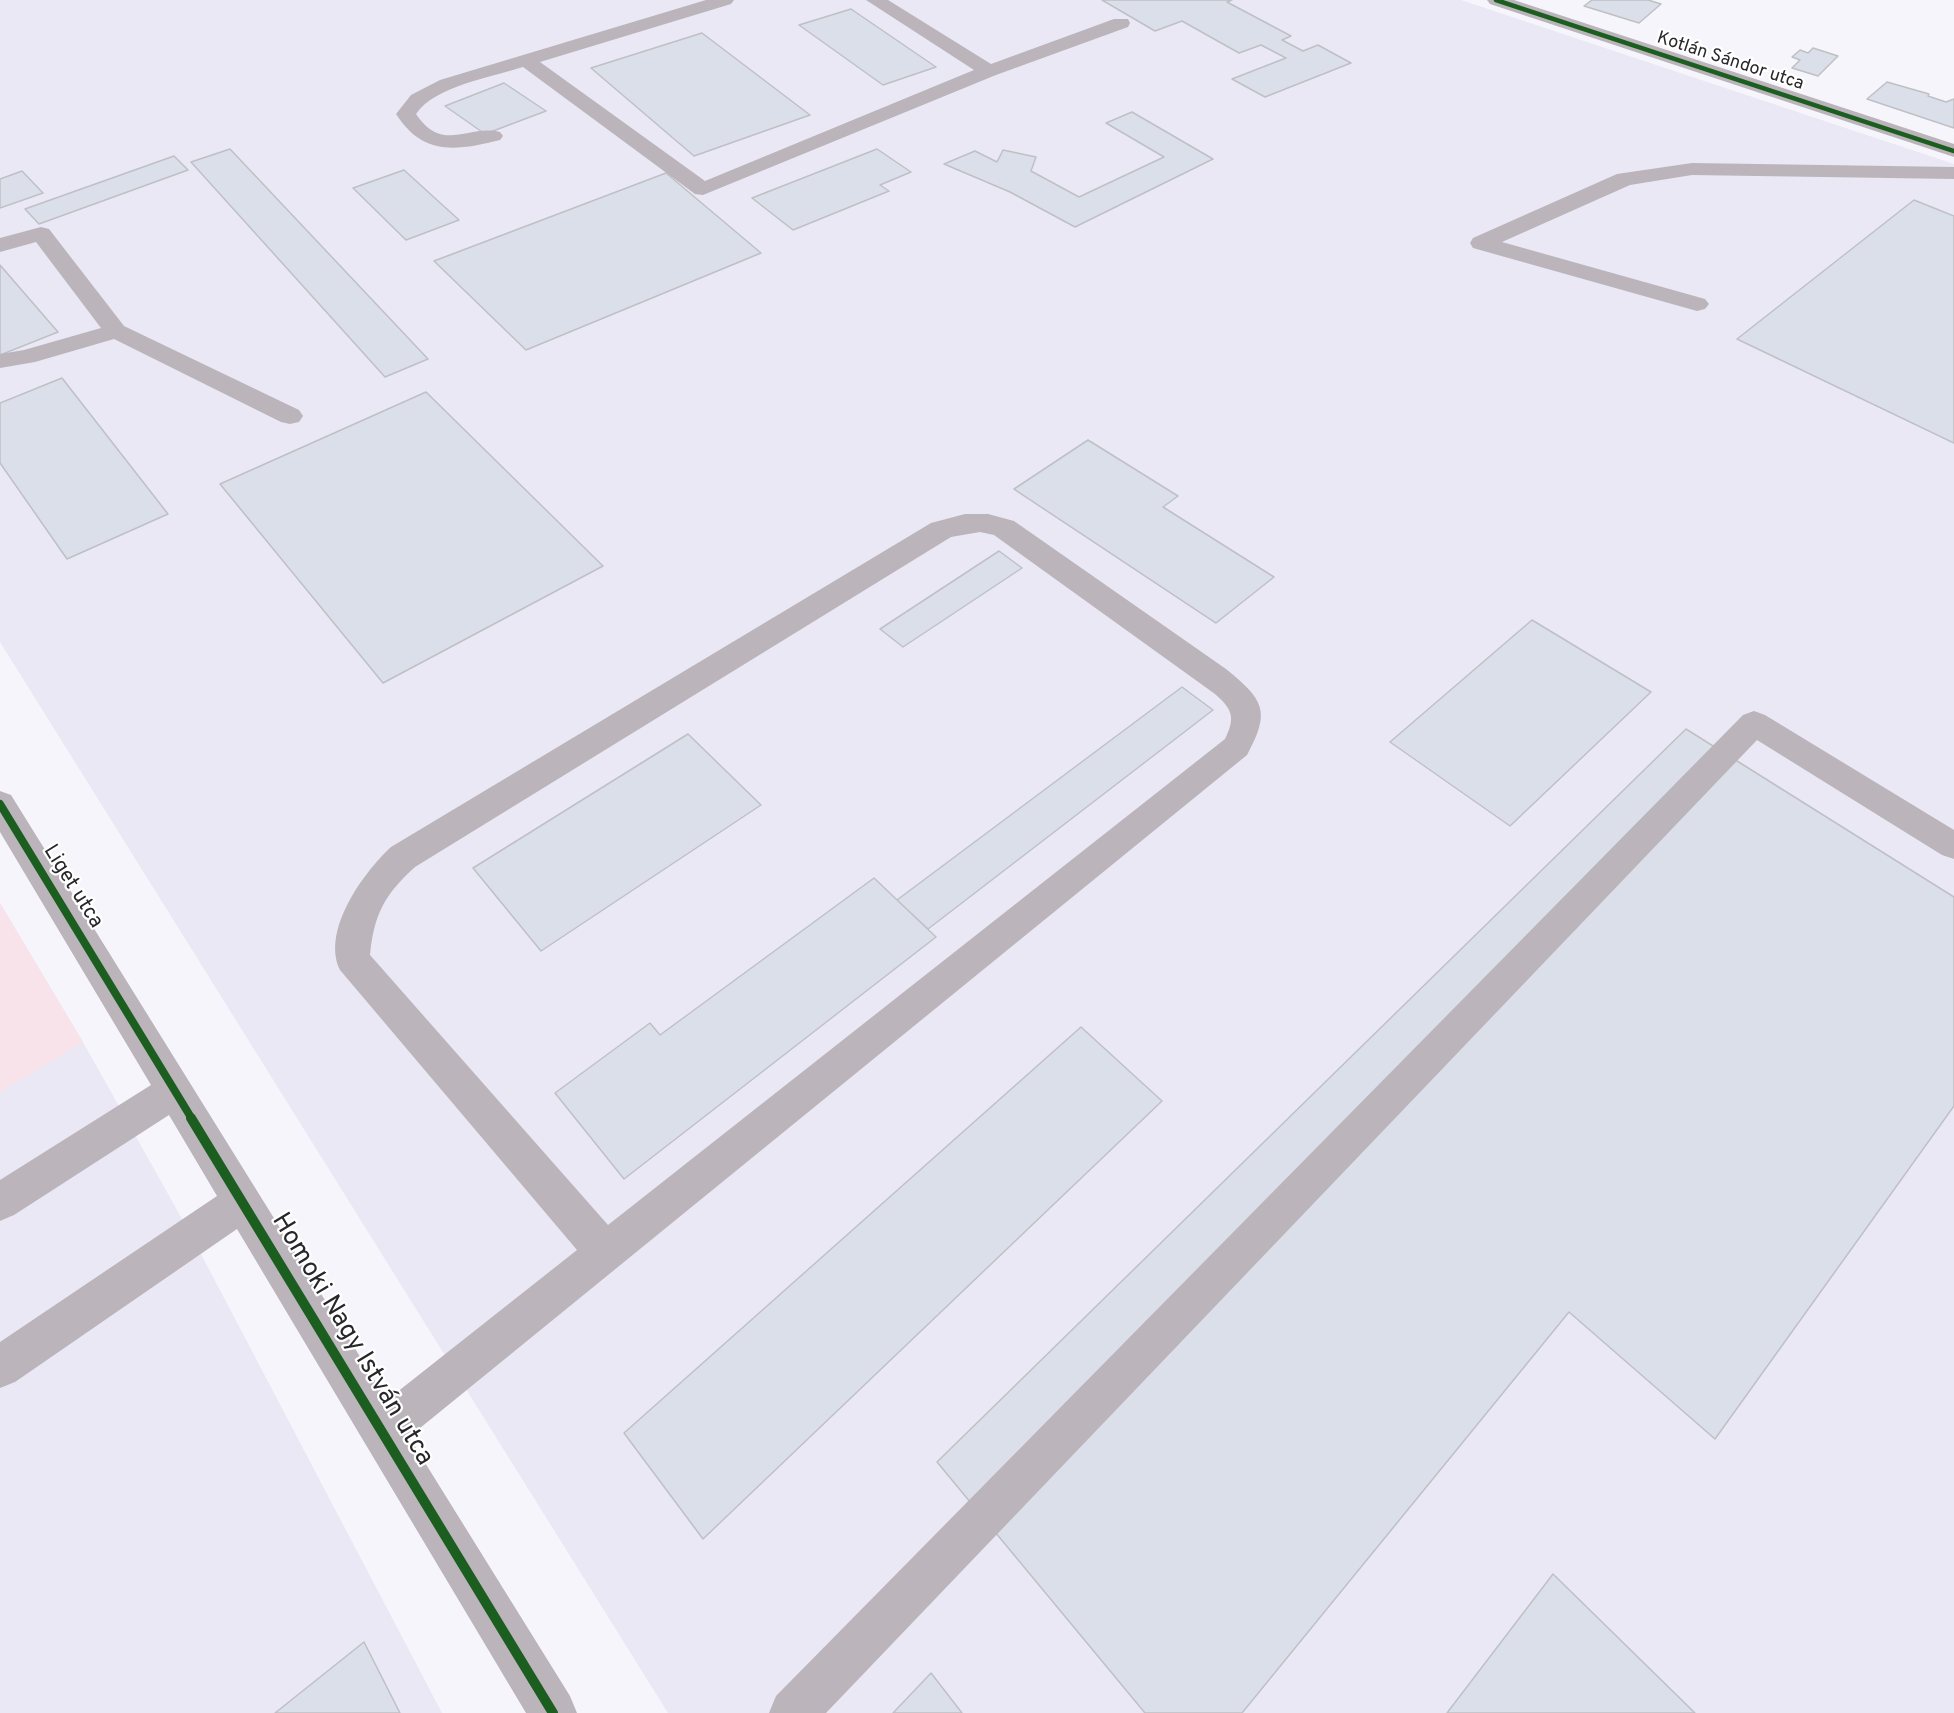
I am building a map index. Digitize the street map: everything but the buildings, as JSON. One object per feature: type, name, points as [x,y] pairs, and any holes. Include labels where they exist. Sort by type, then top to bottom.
[{"type":"street","points":[[493,136],[468,141],[432,139],[421,135],[412,126],[406,114],[411,104],[423,94],[439,87],[725,0]]},
{"type":"street","points":[[876,0],[989,71]]},
{"type":"street","name":"Kotlán Sándor utca","points":[[1496,0],[1954,151]]},
{"type":"street","points":[[525,60],[704,189],[989,71],[1121,23]]},
{"type":"street","points":[[1696,304],[1481,243],[1625,179],[1680,171],[1954,172]]},
{"type":"street","points":[[0,245],[41,234],[116,331],[290,416]]},
{"type":"street","points":[[0,361],[27,357],[116,331]]},
{"type":"street","points":[[382,1431],[606,1253],[1236,747],[1247,729],[1247,711],[1238,696],[1206,670],[1004,528],[992,523],[975,521],[958,524],[941,530],[403,857],[373,887],[360,909],[354,932],[352,959],[606,1253]]},
{"type":"street","points":[[793,1713],[1754,723],[1954,846]]},
{"type":"street","name":"Liget utca","points":[[0,804],[113,989]]},
{"type":"street","name":"Homoki Nagy István utca","points":[[113,989],[553,1713]]},
{"type":"street","points":[[0,1202],[175,1090]]},
{"type":"street","points":[[0,1367],[242,1202]]},
{"type":"shaded area","points":[[0,0],[1461,0],[1954,164],[1954,1713],[668,1713],[0,642]]},
{"type":"shaded area","points":[[0,903],[83,1042],[191,1235],[442,1713],[0,1713]]},
{"type":"shaded area","points":[[0,903],[83,1042],[0,1092]]},
{"type":"cycle path","points":[[1496,0],[1954,151]]},
{"type":"cycle path","points":[[0,804],[553,1713]]}]
